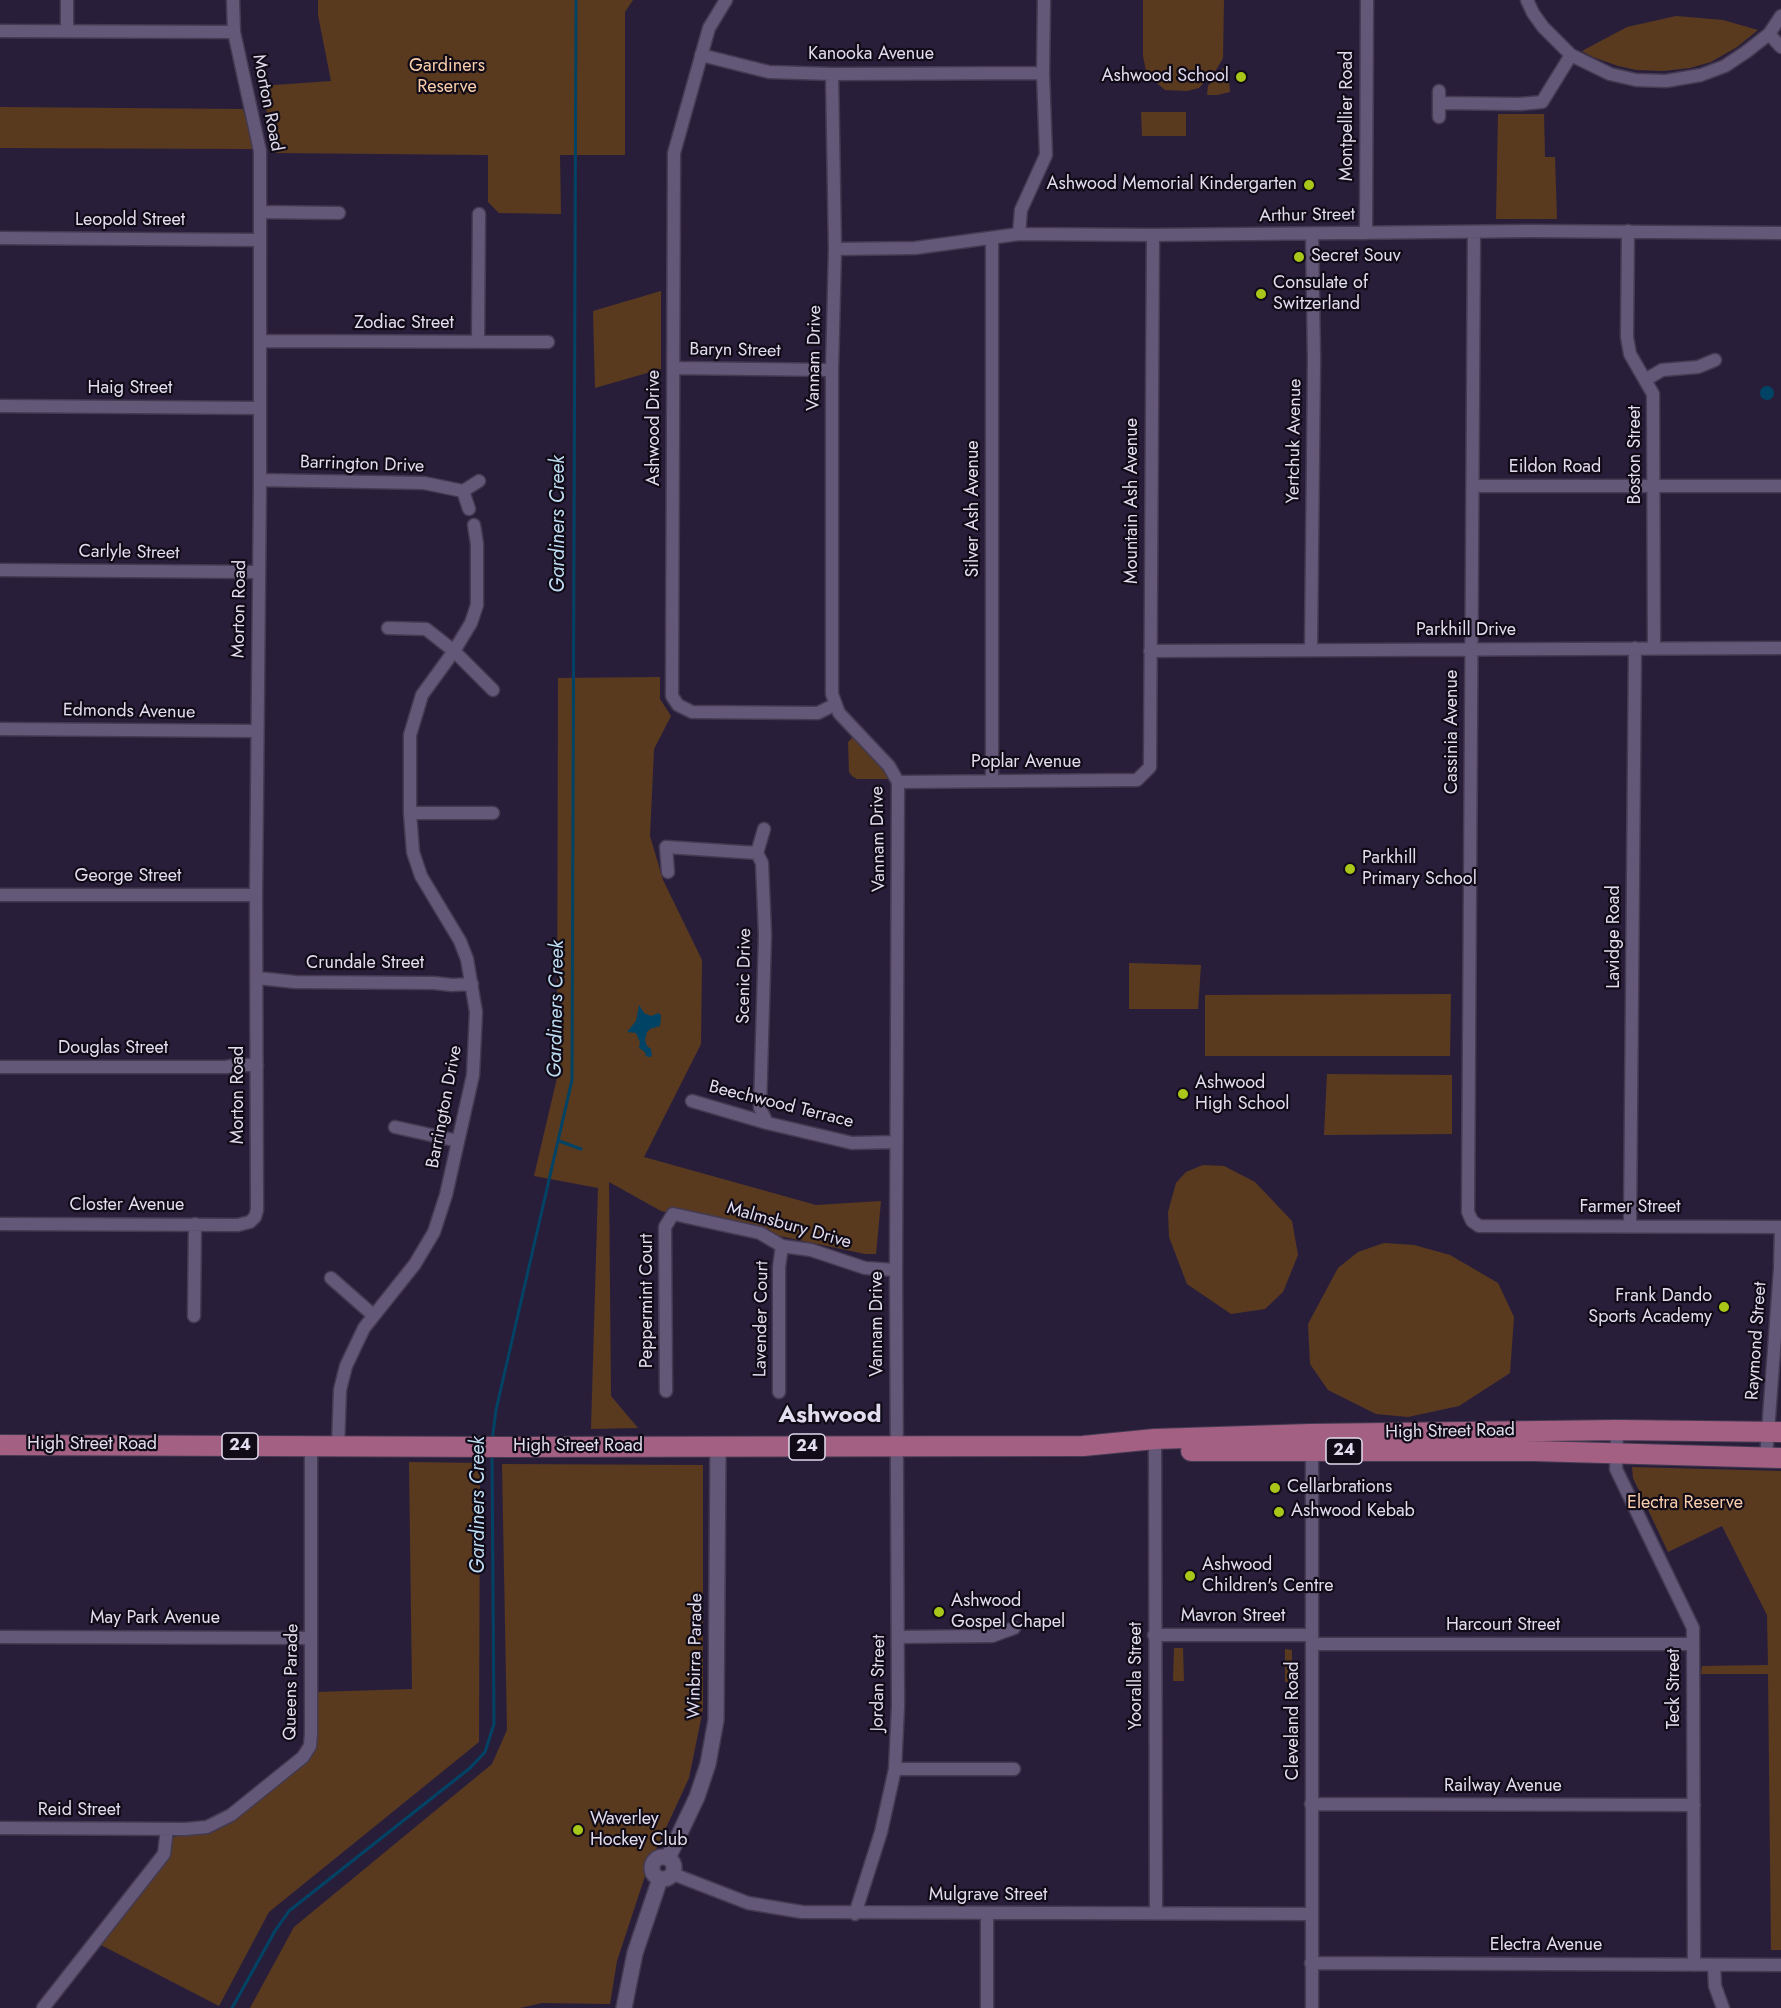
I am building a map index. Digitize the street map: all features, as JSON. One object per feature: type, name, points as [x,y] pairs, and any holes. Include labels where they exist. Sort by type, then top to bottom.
[{"type":"main road","name":"High Street Road","points":[[0,1445],[1083,1446],[1312,1442],[1617,1430],[1775,1432]]},
{"type":"main road","name":"High Street Road","points":[[1312,1442],[1774,1458]]},
{"type":"street","points":[[67,0],[67,31]]},
{"type":"street","name":"Morton Road","points":[[233,0],[234,32],[260,151],[256,896],[257,1206],[253,1219]]},
{"type":"street","name":"Ashwood Drive","points":[[726,0],[709,27],[674,153],[672,696],[678,705],[692,712],[818,713],[834,705]]},
{"type":"street","points":[[1019,234],[1021,210],[1046,155],[1043,73],[1044,0]]},
{"type":"street","name":"Montpellier Road","points":[[1366,233],[1367,0]]},
{"type":"street","points":[[1527,0],[1543,27],[1571,55],[1610,74],[1636,80],[1666,81],[1701,75],[1725,66],[1769,34],[1781,16]]},
{"type":"street","points":[[0,31],[234,32]]},
{"type":"street","points":[[1769,34],[1781,47]]},
{"type":"street","name":"Kanooka Avenue","points":[[701,55],[769,72],[1043,73]]},
{"type":"street","points":[[1440,117],[1439,97],[1520,104],[1542,102],[1571,55]]},
{"type":"street","name":"Vannam Drive","points":[[832,74],[835,249],[832,370],[832,694],[834,705],[839,713],[889,766],[898,782],[896,1447]]},
{"type":"street","points":[[261,212],[339,213]]},
{"type":"street","points":[[478,342],[479,214]]},
{"type":"street","name":"Boston Street","points":[[1628,231],[1627,337],[1630,354],[1653,394],[1654,648]]},
{"type":"street","name":"Cassinia Avenue","points":[[1474,232],[1468,1212],[1472,1221],[1479,1226]]},
{"type":"street","name":"Arthur Street","points":[[835,249],[915,248],[1019,234],[1781,232]]},
{"type":"street","name":"Yertchuk Avenue","points":[[1311,649],[1314,358],[1312,234]]},
{"type":"street","name":"Mountain Ash Avenue","points":[[1150,767],[1153,235]]},
{"type":"street","name":"Leopold Street","points":[[0,238],[260,240]]},
{"type":"street","name":"Silver Ash Avenue","points":[[992,238],[992,781]]},
{"type":"street","name":"Zodiac Street","points":[[260,341],[548,342]]},
{"type":"street","points":[[1646,380],[1662,370],[1698,367],[1715,360]]},
{"type":"street","name":"Baryn Street","points":[[674,368],[832,370]]},
{"type":"street","name":"Haig Street","points":[[0,406],[260,408]]},
{"type":"street","name":"Barrington Drive","points":[[260,480],[424,483],[463,491]]},
{"type":"street","points":[[469,509],[463,491],[479,481]]},
{"type":"street","name":"Eildon Road","points":[[1474,486],[1781,486]]},
{"type":"street","name":"Barrington Drive","points":[[338,1446],[338,1409],[343,1378],[357,1341],[373,1315],[415,1264],[434,1232],[444,1204],[470,1091],[476,1051],[476,1012],[471,980],[460,940],[421,876],[413,852],[410,813],[410,735],[422,695],[454,651],[471,623],[477,605],[477,544],[474,525]]},
{"type":"street","name":"Carlyle Street","points":[[0,570],[258,572]]},
{"type":"street","points":[[388,628],[426,628],[454,651],[493,690]]},
{"type":"street","name":"Lavidge Road","points":[[1630,1226],[1635,648]]},
{"type":"street","name":"Parkhill Drive","points":[[1150,651],[1781,648]]},
{"type":"street","name":"Edmonds Avenue","points":[[0,729],[257,731]]},
{"type":"street","name":"Poplar Avenue","points":[[898,782],[1137,780],[1150,767]]},
{"type":"street","points":[[410,813],[493,813]]},
{"type":"street","name":"Scenic Drive","points":[[764,829],[758,854],[762,863],[765,935],[760,1108],[767,1124]]},
{"type":"street","points":[[668,872],[666,847],[758,854]]},
{"type":"street","name":"George Street","points":[[0,895],[256,896]]},
{"type":"street","name":"Crundale Street","points":[[258,982],[434,982],[452,985],[471,980]]},
{"type":"street","name":"Douglas Street","points":[[0,1067],[226,1068],[237,1070],[257,1068]]},
{"type":"street","name":"Beechwood Terrace","points":[[692,1101],[767,1124],[852,1143],[896,1142]]},
{"type":"street","points":[[395,1127],[458,1142]]},
{"type":"street","name":"Malmsbury Drive","points":[[673,1214],[760,1233],[782,1246],[811,1250],[865,1268],[896,1270]]},
{"type":"street","name":"Peppermint Court","points":[[666,1391],[665,1227],[673,1214]]},
{"type":"street","name":"Closter Avenue","points":[[0,1224],[238,1225],[253,1219]]},
{"type":"street","points":[[194,1316],[195,1224]]},
{"type":"street","name":"Farmer Street","points":[[1479,1226],[1781,1227]]},
{"type":"street","name":"Raymond Street","points":[[1774,1458],[1781,1227]]},
{"type":"street","name":"Lavender Court","points":[[779,1392],[779,1267],[782,1246]]},
{"type":"street","points":[[331,1278],[373,1315]]},
{"type":"street","name":"Teck Street","points":[[1617,1430],[1617,1469],[1693,1628],[1694,1965]]},
{"type":"street","name":"Cleveland Road","points":[[1311,2008],[1312,1442]]},
{"type":"street","name":"Yooralla Street","points":[[1154,1445],[1156,1913]]},
{"type":"street","name":"Queens Parade","points":[[163,1829],[198,1828],[224,1820],[303,1757],[310,1746],[311,1446]]},
{"type":"street","name":"Winbirra Parade","points":[[666,1876],[654,1874],[654,1862],[660,1857],[668,1858],[697,1797],[708,1764],[716,1720],[718,1447]]},
{"type":"street","name":"Jordan Street","points":[[855,1914],[881,1832],[894,1769],[898,1706],[896,1447]]},
{"type":"street","points":[[898,1637],[992,1636],[1014,1628]]},
{"type":"street","name":"Mavron Street","points":[[1154,1635],[1312,1639]]},
{"type":"street","name":"May Park Avenue","points":[[0,1637],[311,1638]]},
{"type":"street","name":"Harcourt Street","points":[[1312,1639],[1693,1644]]},
{"type":"street","points":[[894,1769],[1014,1769]]},
{"type":"street","name":"Railway Avenue","points":[[1311,1804],[1694,1805]]},
{"type":"street","name":"Reid Street","points":[[0,1828],[163,1829]]},
{"type":"street","points":[[43,2008],[166,1849],[163,1829]]},
{"type":"street","points":[[624,2008],[635,1953],[666,1876]]},
{"type":"street","name":"Mulgrave Street","points":[[666,1876],[748,1903],[802,1912],[1310,1914]]},
{"type":"street","points":[[987,1914],[987,2008]]},
{"type":"street","name":"Electra Avenue","points":[[1311,1963],[1781,1965]]},
{"type":"street","points":[[1714,1965],[1715,1986],[1723,2008]]},
{"type":"green space","name":"Gardiners Reserve","points":[[318,0],[633,0],[625,12],[625,155],[560,155],[561,214],[499,213],[488,202],[488,155],[276,153],[261,86],[331,81],[318,15]]},
{"type":"green space","points":[[1143,0],[1224,0],[1223,58],[1216,70],[1199,88],[1187,91],[1165,90],[1146,71],[1143,56]]},
{"type":"green space","points":[[1676,16],[1723,20],[1758,30],[1737,47],[1711,62],[1690,68],[1663,71],[1637,70],[1618,66],[1582,51],[1627,27]]},
{"type":"green space","points":[[1223,68],[1228,68],[1230,92],[1207,95],[1208,86]]},
{"type":"green space","points":[[0,107],[243,109],[254,149],[0,148]]},
{"type":"green space","points":[[1141,112],[1186,112],[1186,136],[1142,136]]},
{"type":"green space","points":[[1498,114],[1544,114],[1545,157],[1555,157],[1557,219],[1496,219]]},
{"type":"green space","points":[[661,291],[661,369],[595,388],[593,311]]},
{"type":"green space","points":[[660,677],[660,699],[671,716],[654,749],[650,836],[663,880],[702,960],[701,1044],[644,1157],[816,1205],[881,1201],[876,1254],[865,1254],[661,1211],[609,1182],[611,1396],[638,1428],[591,1429],[598,1188],[534,1176],[557,1078],[558,678]]},
{"type":"green space","points":[[853,737],[885,768],[889,779],[857,779],[852,776],[849,772],[848,742]]},
{"type":"green space","points":[[1129,963],[1201,965],[1198,1009],[1129,1009]]},
{"type":"green space","points":[[1451,994],[1450,1056],[1205,1056],[1205,995]]},
{"type":"green space","points":[[1327,1074],[1452,1075],[1452,1134],[1324,1135]]},
{"type":"green space","points":[[1203,1165],[1224,1166],[1255,1182],[1292,1221],[1298,1255],[1283,1292],[1265,1309],[1231,1314],[1187,1284],[1169,1237],[1168,1212],[1176,1183],[1186,1172]]},
{"type":"green space","points":[[1384,1243],[1414,1245],[1450,1255],[1498,1283],[1514,1317],[1510,1373],[1459,1406],[1408,1417],[1376,1414],[1328,1390],[1310,1364],[1308,1324],[1338,1268],[1358,1252]]},
{"type":"green space","points":[[409,1462],[480,1463],[479,1742],[269,1912],[219,2006],[99,1944],[172,1838],[180,1835],[207,1833],[229,1823],[309,1759],[315,1746],[317,1692],[412,1689]]},
{"type":"green space","points":[[502,1464],[703,1465],[703,1709],[689,1778],[648,1867],[617,1961],[610,2004],[542,2003],[520,2008],[250,2008],[294,1927],[492,1764],[507,1730]]},
{"type":"green space","name":"Electra Reserve","points":[[1632,1467],[1781,1471],[1781,1950],[1771,1950],[1768,1674],[1701,1674],[1702,1666],[1768,1665],[1767,1615],[1722,1526],[1668,1552],[1633,1478]]},
{"type":"green space","points":[[1174,1648],[1183,1648],[1184,1681],[1173,1681]]},
{"type":"green space","points":[[1285,1649],[1292,1650],[1292,1678],[1295,1682],[1285,1682]]},
{"type":"water","points":[[1767,386],[1772,388],[1774,393],[1772,398],[1767,400],[1762,398],[1760,393],[1762,388]]},
{"type":"water","points":[[639,1005],[644,1013],[651,1016],[658,1013],[661,1015],[660,1026],[647,1032],[645,1040],[651,1049],[652,1056],[649,1057],[639,1048],[640,1042],[636,1033],[627,1032],[636,1021]]},
{"type":"waterway","name":"Gardiners Creek","points":[[492,1441],[496,1410],[572,1080],[576,0]]},
{"type":"waterway","points":[[559,1141],[581,1149]]},
{"type":"waterway","name":"Gardiners Creek","points":[[232,2008],[275,1931],[289,1911],[470,1768],[485,1752],[494,1724],[492,1454]]},
{"type":"place","name":"Ashwood School","points":[[1241,77]]},
{"type":"place","name":"Ashwood Memorial Kindergarten","points":[[1309,185]]},
{"type":"place","name":"Secret Souv","points":[[1299,257]]},
{"type":"place","name":"Consulate of Switzerland","points":[[1261,294]]},
{"type":"place","name":"Parkhill Primary School","points":[[1350,869]]},
{"type":"place","name":"Ashwood High School","points":[[1183,1094]]},
{"type":"place","name":"Frank Dando Sports Academy","points":[[1724,1307]]},
{"type":"place","name":"Cellarbrations","points":[[1275,1488]]},
{"type":"place","name":"Ashwood Kebab","points":[[1279,1512]]},
{"type":"place","name":"Ashwood Children's Centre","points":[[1190,1576]]},
{"type":"place","name":"Ashwood Gospel Chapel","points":[[939,1612]]},
{"type":"place","name":"Waverley Hockey Club","points":[[578,1830]]},
{"type":"district","name":"Ashwood","points":[[830,1416]]}]
